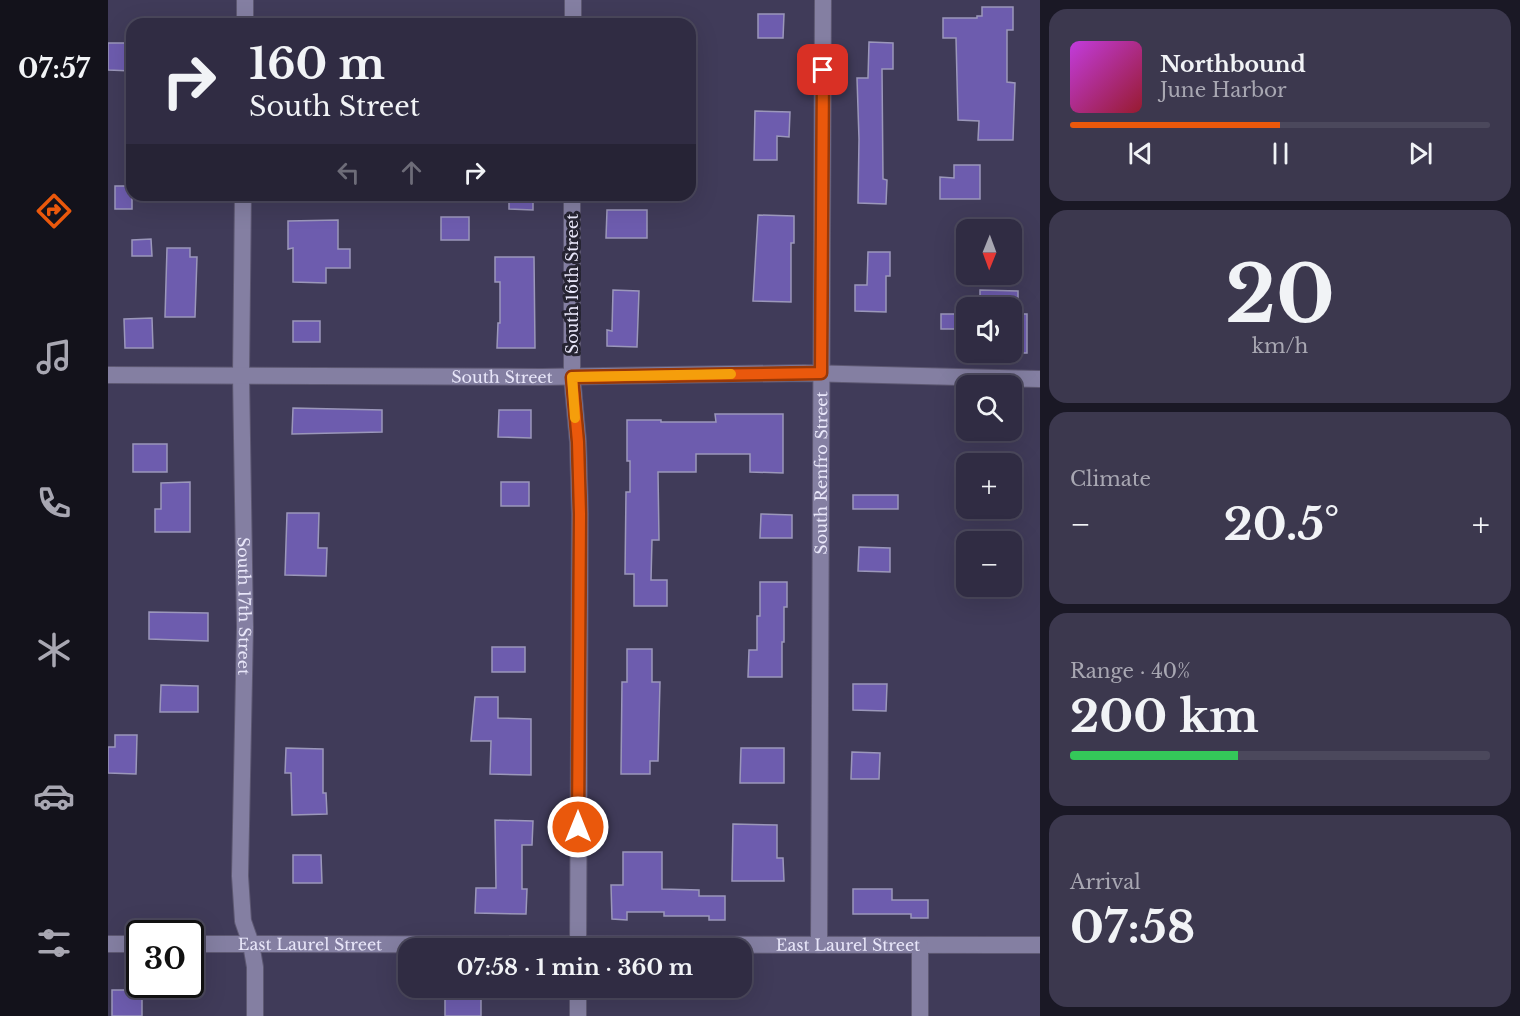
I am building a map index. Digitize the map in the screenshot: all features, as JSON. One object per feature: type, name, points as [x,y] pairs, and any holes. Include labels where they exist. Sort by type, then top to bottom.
[{"type":"street","points":[[245,0],[245,18]]},
{"type":"street","points":[[573,0],[573,18]]},
{"type":"street","name":"South Renfro Street","points":[[819,945],[823,0]]},
{"type":"street","name":"South 17th Street","points":[[243,201],[241,375],[245,627],[240,876],[242,917],[251,944],[255,967],[255,1016]]},
{"type":"street","name":"South 16th Street","points":[[572,201],[572,377],[578,442],[580,514],[578,938]]},
{"type":"street","name":"South Street","points":[[108,375],[572,377],[821,373],[1040,379]]},
{"type":"street","points":[[108,944],[126,944]]},
{"type":"street","name":"East Laurel Street","points":[[204,944],[398,945]]},
{"type":"street","name":"East Laurel Street","points":[[752,945],[1040,945]]},
{"type":"street","points":[[920,945],[920,1016]]},
{"type":"street","points":[[578,998],[578,1016]]},
{"type":"building","points":[[982,7],[1013,7],[1013,30],[1007,30],[1007,82],[1015,83],[1013,140],[978,140],[979,121],[958,120],[956,38],[943,38],[943,18],[977,18],[977,16],[982,16]]},
{"type":"building","points":[[758,14],[784,14],[783,38],[758,38]]},
{"type":"building","points":[[869,42],[893,43],[893,69],[882,69],[883,179],[887,180],[886,204],[858,203],[857,78],[868,78]]},
{"type":"building","points":[[108,43],[126,43],[126,71],[108,70]]},
{"type":"building","points":[[755,111],[790,112],[789,137],[777,136],[777,160],[754,160]]},
{"type":"building","points":[[954,165],[980,165],[980,199],[940,199],[940,177],[954,178]]},
{"type":"building","points":[[115,186],[126,186],[126,201],[132,201],[132,209],[115,209]]},
{"type":"building","points":[[509,201],[533,201],[533,210],[509,209]]},
{"type":"building","points":[[607,210],[647,210],[647,238],[606,238]]},
{"type":"building","points":[[758,215],[794,216],[794,243],[791,243],[791,302],[753,301]]},
{"type":"building","points":[[441,217],[469,217],[469,240],[441,240]]},
{"type":"building","points":[[338,220],[338,249],[350,249],[350,268],[326,268],[326,283],[293,282],[293,248],[288,249],[288,221]]},
{"type":"building","points":[[151,239],[152,256],[132,256],[132,240]]},
{"type":"building","points":[[167,248],[190,248],[190,257],[197,257],[195,317],[165,317]]},
{"type":"building","points":[[868,252],[890,252],[890,276],[886,276],[886,312],[855,311],[855,285],[867,285]]},
{"type":"building","points":[[495,257],[534,257],[535,348],[497,348],[498,323],[500,323],[500,282],[495,282]]},
{"type":"building","points":[[613,290],[639,291],[637,347],[607,346],[607,330],[612,331]]},
{"type":"building","points":[[980,290],[1018,291],[1018,297],[980,297]]},
{"type":"building","points":[[941,314],[956,314],[956,329],[941,329]]},
{"type":"building","points":[[1022,314],[1027,314],[1027,353],[1022,353]]},
{"type":"building","points":[[152,318],[153,348],[125,348],[124,319]]},
{"type":"building","points":[[293,321],[320,321],[320,342],[293,342]]},
{"type":"building","points":[[293,408],[382,410],[382,432],[292,434]]},
{"type":"building","points":[[499,410],[531,410],[531,438],[498,437]]},
{"type":"building","points":[[715,414],[783,414],[783,473],[750,472],[750,454],[696,454],[696,472],[658,472],[659,540],[652,540],[651,580],[667,580],[667,606],[634,606],[634,574],[625,574],[626,492],[630,492],[627,420],[716,422]]},
{"type":"building","points":[[133,444],[167,444],[167,472],[133,472]]},
{"type":"building","points":[[190,482],[190,532],[155,532],[155,509],[161,509],[161,483]]},
{"type":"building","points":[[501,482],[529,482],[529,506],[501,506]]},
{"type":"building","points":[[853,495],[898,495],[898,509],[853,509]]},
{"type":"building","points":[[287,513],[319,513],[318,548],[327,548],[326,576],[285,575]]},
{"type":"building","points":[[761,514],[792,515],[792,538],[760,538]]},
{"type":"building","points":[[859,547],[890,548],[890,572],[858,571]]},
{"type":"building","points":[[760,582],[787,582],[787,607],[784,607],[784,642],[782,642],[782,677],[748,677],[749,650],[757,650]]},
{"type":"building","points":[[149,612],[208,613],[208,641],[149,639]]},
{"type":"building","points":[[492,647],[525,647],[525,672],[492,672]]},
{"type":"building","points":[[627,649],[652,649],[652,682],[660,682],[658,761],[650,761],[650,774],[621,774],[622,682],[627,682]]},
{"type":"building","points":[[853,684],[887,684],[886,711],[853,710]]},
{"type":"building","points":[[161,685],[198,686],[198,712],[160,712]]},
{"type":"building","points":[[475,697],[498,697],[498,718],[531,719],[531,775],[490,774],[491,741],[471,741]]},
{"type":"building","points":[[115,735],[137,735],[136,774],[108,773],[108,747],[115,747]]},
{"type":"building","points":[[286,748],[323,749],[323,793],[326,793],[327,814],[292,815],[291,773],[285,773]]},
{"type":"building","points":[[741,748],[784,748],[784,783],[740,783]]},
{"type":"building","points":[[852,752],[880,753],[879,779],[851,779]]},
{"type":"building","points":[[495,820],[533,821],[532,845],[522,845],[522,889],[527,889],[526,914],[475,913],[476,888],[496,888]]},
{"type":"building","points":[[733,824],[777,825],[777,858],[783,858],[784,881],[732,881]]},
{"type":"building","points":[[623,852],[662,852],[662,889],[699,890],[699,896],[725,896],[725,920],[709,920],[709,916],[664,916],[664,912],[627,912],[627,920],[612,919],[611,885],[623,885]]},
{"type":"building","points":[[293,855],[321,855],[322,883],[293,883]]},
{"type":"building","points":[[853,889],[892,889],[892,900],[928,900],[928,918],[911,918],[911,914],[853,914]]},
{"type":"building","points":[[112,990],[126,990],[126,998],[142,998],[142,1016],[112,1016]]},
{"type":"building","points":[[445,998],[481,998],[481,1016],[445,1016]]},
{"type":"slow traffic","points":[[575,418],[572,377],[731,374]]},
{"type":"route","points":[[578,827],[580,514],[578,442],[572,377],[821,373],[823,70]]}]
